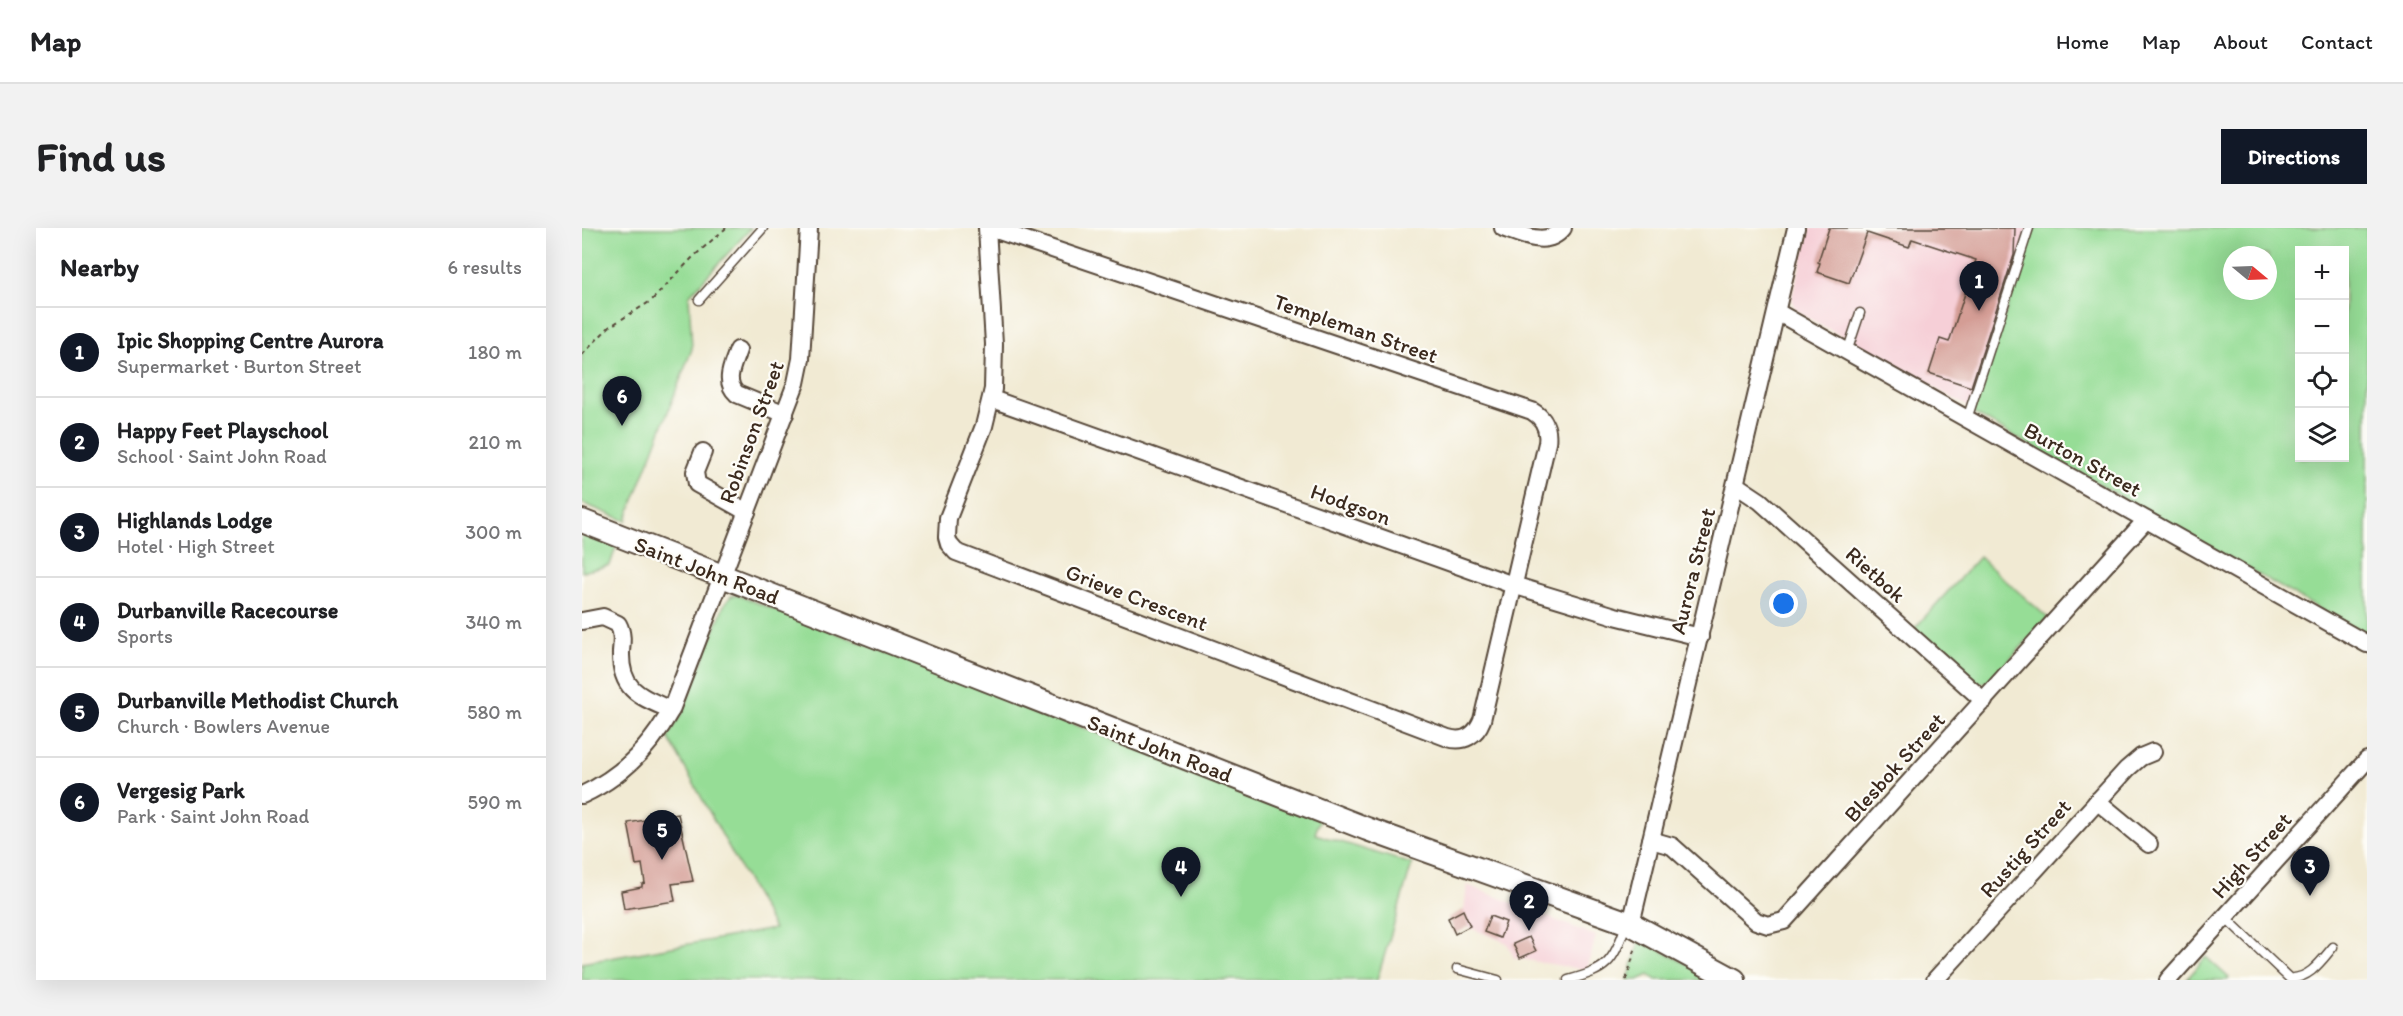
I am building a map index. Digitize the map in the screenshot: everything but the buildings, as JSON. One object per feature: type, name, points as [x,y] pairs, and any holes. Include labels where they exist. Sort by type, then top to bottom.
[{"type":"main road","name":"Saint John Road","points":[[582,521],[1367,829],[1633,926],[1734,980]]},
{"type":"street","name":"Robinson Street","points":[[582,795],[606,782],[633,761],[654,737],[671,710],[796,383],[801,358],[809,228]]},
{"type":"street","name":"Grieve Crescent","points":[[988,228],[994,344],[992,399],[984,426],[948,518],[947,537],[949,544],[956,552],[1448,738],[1464,739],[1475,732],[1479,726],[1513,585]]},
{"type":"street","name":"Templeman Street","points":[[988,228],[1536,414],[1546,427],[1548,438],[1513,585]]},
{"type":"street","points":[[1503,228],[1535,239],[1546,239],[1560,232]]},
{"type":"street","name":"Aurora Street","points":[[1633,926],[1651,840],[1796,228]]},
{"type":"street","name":"Burton Street","points":[[1777,312],[1847,352],[1917,383],[1967,419],[2367,645]]},
{"type":"street","points":[[738,350],[728,381],[731,389],[737,394],[785,414]]},
{"type":"street","name":"Hodgson","points":[[992,399],[1513,585],[1615,616],[1700,637]]},
{"type":"street","points":[[703,452],[695,472],[697,484],[747,512]]},
{"type":"street","name":"Rietbok","points":[[1736,485],[1760,501],[1984,701]]},
{"type":"street","name":"Blesbok Street","points":[[1651,840],[1672,846],[1756,921],[1768,925],[1779,923],[1789,917],[2146,520]]},
{"type":"street","points":[[582,621],[603,617],[618,624],[622,634],[622,672],[627,684],[641,696],[671,710]]},
{"type":"street","name":"Rustig Street","points":[[1935,980],[2127,769],[2141,757],[2152,752]]},
{"type":"street","name":"High Street","points":[[2168,980],[2367,760]]},
{"type":"street","points":[[2097,801],[2149,844]]},
{"type":"lane","points":[[699,300],[763,228]]},
{"type":"lane","points":[[1967,419],[2028,228]]},
{"type":"lane","points":[[1847,352],[1860,313]]},
{"type":"lane","points":[[2226,917],[2289,978],[2297,979],[2305,976],[2333,947]]},
{"type":"lane","points":[[1568,980],[1596,971],[1610,962],[1633,926]]},
{"type":"lane","points":[[1457,969],[1498,980]]},
{"type":"path","points":[[582,355],[609,327],[651,301],[693,257],[726,228]]},
{"type":"path","points":[[1626,980],[1633,926]]},
{"type":"shaded area","points":[[1810,228],[2033,228],[1974,410],[1798,312],[1793,304],[1792,296]]},
{"type":"shaded area","points":[[1467,885],[1596,936],[1587,970],[1514,958],[1507,943],[1468,927],[1455,934],[1448,918],[1464,910]]},
{"type":"green space","points":[[582,228],[751,228],[689,296],[692,349],[626,521],[582,503]]},
{"type":"green space","points":[[2033,228],[2367,228],[2367,636],[1973,413]]},
{"type":"green space","points":[[582,529],[617,544],[610,565],[582,572]]},
{"type":"green space","points":[[1979,557],[2048,618],[1990,681],[1981,683],[1973,681],[1914,629]]},
{"type":"green space","points":[[737,595],[1320,819],[1315,834],[1412,864],[1377,980],[582,980],[582,963],[774,929],[668,737],[683,711],[724,605],[731,596]]},
{"type":"green space","points":[[1640,939],[1717,980],[1656,980],[1649,975],[1638,980],[1628,980]]},
{"type":"green space","points":[[2206,957],[2229,978],[2228,980],[2186,980]]},
{"type":"place","name":"Ipic Shopping Centre Aurora","points":[[1979,311]]},
{"type":"place","name":"Vergesig Park","points":[[622,426]]},
{"type":"place","name":"Durbanville Methodist Church","points":[[662,860]]},
{"type":"place","name":"Highlands Lodge","points":[[2310,896]]},
{"type":"place","name":"Durbanville Racecourse","points":[[1181,897]]},
{"type":"place","name":"Happy Feet Playschool","points":[[1529,931]]}]
